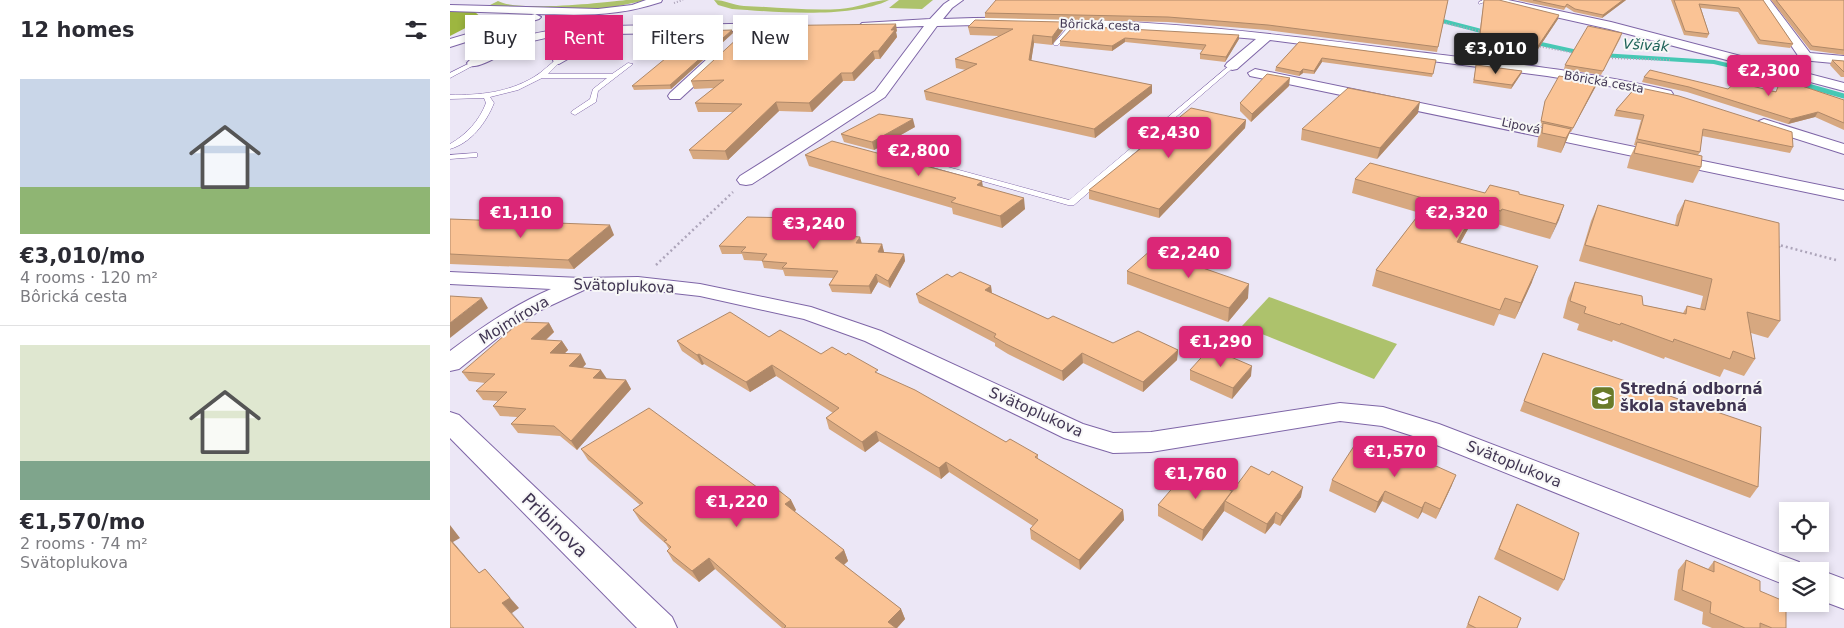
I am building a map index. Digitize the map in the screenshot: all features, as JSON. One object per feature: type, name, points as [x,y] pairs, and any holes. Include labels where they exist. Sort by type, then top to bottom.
[{"type":"street","points":[[450,8],[598,12],[633,8],[657,0]]},
{"type":"street","points":[[746,180],[880,94],[933,23],[948,6],[958,0]]},
{"type":"street","points":[[1765,0],[1806,57],[1844,60]]},
{"type":"street","points":[[1494,1],[1664,39],[1844,87]]},
{"type":"street","points":[[623,26],[643,17],[644,14],[633,8]]},
{"type":"street","points":[[488,9],[500,15]]},
{"type":"street","points":[[522,15],[535,11]]},
{"type":"street","points":[[529,15],[535,11]]},
{"type":"street","points":[[535,16],[570,12]]},
{"type":"street","name":"Bôrická cesta","points":[[856,26],[933,23],[1075,24],[1168,28],[1267,36],[1547,72],[1628,85],[1681,98]]},
{"type":"street","points":[[623,30],[733,28]]},
{"type":"street","points":[[474,63],[516,41],[545,34]]},
{"type":"street","points":[[1232,66],[1267,36]]},
{"type":"street","points":[[451,43],[465,37]]},
{"type":"street","points":[[451,43],[465,38]]},
{"type":"street","points":[[676,96],[733,43]]},
{"type":"street","name":"Lipová","points":[[1255,73],[1524,127],[1844,196]]},
{"type":"street","points":[[1749,119],[1844,149]]},
{"type":"street","name":"Svätoplukova","points":[[450,278],[581,284],[638,283],[700,290],[810,314],[873,336],[1074,432],[1114,443],[1152,442],[1340,412],[1383,417],[1429,430],[1779,568]]},
{"type":"street","name":"Mojmírova","points":[[450,363],[492,331],[533,305],[581,284]]},
{"type":"street","name":"Pribinova","points":[[450,422],[660,628]]},
{"type":"street","points":[[1829,588],[1844,594]]},
{"type":"lane","points":[[1056,44],[1075,24]]},
{"type":"lane","points":[[450,97],[486,96],[522,85],[553,68],[559,60]]},
{"type":"lane","points":[[450,76],[474,63]]},
{"type":"lane","points":[[575,113],[593,100],[595,90],[630,64]]},
{"type":"lane","points":[[911,160],[1071,202],[1232,66]]},
{"type":"lane","points":[[541,76],[614,76]]},
{"type":"lane","points":[[450,147],[480,125],[487,114],[490,103],[486,96]]},
{"type":"lane","points":[[450,157],[474,155]]},
{"type":"path","points":[[1439,22],[1486,33]]},
{"type":"path","points":[[1536,43],[1577,54]]},
{"type":"path","points":[[1603,58],[1673,60]]},
{"type":"path","points":[[653,269],[746,180]]},
{"type":"path","points":[[1779,251],[1779,245],[1836,260]]},
{"type":"green space","points":[[626,0],[647,0],[604,9],[486,7],[498,1],[522,6],[540,6],[580,5]]},
{"type":"green space","points":[[714,0],[744,6],[816,10],[846,8],[889,0],[854,10],[812,13],[732,9],[718,5]]},
{"type":"green space","points":[[899,0],[933,0],[922,9],[889,8]]},
{"type":"green space","points":[[450,12],[475,12],[478,15],[465,15],[465,28],[450,36]]},
{"type":"green space","points":[[1269,297],[1397,344],[1374,379],[1242,326]]},
{"type":"building","points":[[996,0],[1448,0],[1438,47],[1268,25],[1168,17],[985,13]]},
{"type":"building","points":[[1484,0],[1499,0],[1559,15],[1530,58],[1478,52]]},
{"type":"building","points":[[1533,0],[1623,0],[1603,15],[1575,9],[1567,4],[1565,7]]},
{"type":"building","points":[[1674,0],[1763,0],[1793,44],[1760,40],[1739,8],[1699,4],[1709,34],[1685,31]]},
{"type":"building","points":[[1776,0],[1844,0],[1844,50],[1812,46]]},
{"type":"building","points":[[975,20],[1063,22],[1052,37],[1033,35],[1029,60],[1152,85],[1094,129],[924,91],[977,64],[955,59],[1013,29],[968,27]]},
{"type":"building","points":[[896,24],[891,30],[895,30],[878,51],[873,51],[852,73],[841,73],[809,103],[776,102],[725,151],[689,150],[742,104],[695,103],[724,80],[691,81],[714,60],[723,60],[723,52],[733,42],[733,60],[808,60],[808,25]]},
{"type":"building","points":[[1074,26],[1239,35],[1226,57],[1200,54],[1206,45],[1125,38],[1112,46],[1060,41]]},
{"type":"building","points":[[1588,26],[1622,33],[1603,71],[1565,65]]},
{"type":"building","points":[[723,30],[732,30],[723,38]]},
{"type":"building","points":[[1299,42],[1436,60],[1433,74],[1322,58],[1314,71],[1303,69],[1300,72],[1276,67]]},
{"type":"building","points":[[664,60],[698,60],[670,85],[632,86]]},
{"type":"building","points":[[1832,60],[1844,61],[1844,72]]},
{"type":"building","points":[[1476,65],[1522,71],[1512,85],[1474,80]]},
{"type":"building","points":[[1650,70],[1728,89],[1736,82],[1776,92],[1781,79],[1844,100],[1844,123],[1818,112],[1791,119],[1689,87],[1644,77]]},
{"type":"building","points":[[1267,74],[1290,78],[1252,114],[1240,103]]},
{"type":"building","points":[[1559,76],[1597,82],[1573,128],[1541,121],[1545,101]]},
{"type":"building","points":[[1636,87],[1679,96],[1792,132],[1793,147],[1703,129],[1700,152],[1637,139],[1644,115],[1616,110]]},
{"type":"building","points":[[1348,88],[1420,102],[1380,148],[1302,129]]},
{"type":"building","points":[[1191,108],[1246,120],[1159,209],[1089,190]]},
{"type":"building","points":[[879,114],[913,119],[872,142],[841,134]]},
{"type":"building","points":[[1543,123],[1571,129],[1566,138],[1542,133]]},
{"type":"building","points":[[832,141],[982,181],[977,185],[1024,198],[1000,216],[951,202],[956,198],[805,155]]},
{"type":"building","points":[[1637,142],[1702,156],[1701,167],[1634,153]]},
{"type":"building","points":[[1370,163],[1485,193],[1490,185],[1564,205],[1556,224],[1502,209],[1501,211],[1478,206],[1457,242],[1538,266],[1521,303],[1505,298],[1500,310],[1376,270],[1430,200],[1355,179]]},
{"type":"building","points":[[1685,200],[1779,223],[1780,321],[1747,312],[1755,359],[1733,351],[1730,359],[1674,339],[1673,342],[1621,323],[1620,325],[1584,313],[1586,307],[1570,301],[1575,282],[1642,296],[1643,305],[1686,314],[1687,306],[1705,310],[1712,279],[1585,245],[1598,205],[1678,226]]},
{"type":"building","points":[[747,217],[798,218],[794,223],[817,225],[815,229],[840,231],[837,235],[860,237],[856,243],[882,244],[878,252],[904,254],[888,281],[876,274],[869,286],[829,285],[838,271],[782,268],[787,263],[762,261],[767,254],[741,252],[746,247],[719,246]]},
{"type":"building","points":[[450,219],[610,225],[568,260],[450,254]]},
{"type":"building","points":[[1151,250],[1249,284],[1229,308],[1127,271]]},
{"type":"building","points":[[960,272],[991,286],[985,290],[1048,319],[1053,316],[1113,343],[1138,331],[1178,350],[1143,382],[1082,353],[1062,371],[1006,344],[994,337],[996,334],[916,294],[947,274],[952,277]]},
{"type":"building","points":[[450,296],[482,298],[450,323]]},
{"type":"building","points":[[730,312],[769,337],[780,330],[821,354],[832,347],[846,355],[848,353],[878,370],[875,372],[915,390],[1006,442],[1010,439],[1038,455],[1035,457],[1123,510],[1079,560],[1030,529],[1038,520],[946,462],[939,468],[876,431],[862,442],[826,418],[839,408],[772,365],[746,382],[699,354],[697,355],[677,341]]},
{"type":"building","points":[[520,322],[549,323],[531,339],[562,341],[550,353],[581,354],[569,366],[601,370],[593,378],[626,380],[571,441],[554,426],[511,424],[526,409],[493,406],[507,392],[476,391],[495,374],[462,372]]},
{"type":"building","points":[[1210,348],[1252,366],[1233,388],[1190,370]]},
{"type":"building","points":[[1543,353],[1761,427],[1758,487],[1524,401]]},
{"type":"building","points":[[649,408],[765,493],[773,486],[791,500],[785,504],[844,550],[835,558],[901,609],[888,622],[896,628],[784,628],[786,626],[709,558],[692,571],[667,551],[671,547],[664,541],[667,540],[633,510],[643,503],[581,449]]},
{"type":"building","points":[[1354,446],[1399,466],[1407,453],[1456,475],[1440,509],[1425,502],[1422,508],[1385,491],[1378,502],[1332,480]]},
{"type":"building","points":[[1251,466],[1269,475],[1272,471],[1303,487],[1282,516],[1276,512],[1267,524],[1225,501]]},
{"type":"building","points":[[1192,471],[1232,491],[1203,530],[1158,505],[1181,478],[1185,480]]},
{"type":"building","points":[[1517,504],[1579,533],[1564,580],[1499,549]]},
{"type":"building","points":[[450,540],[479,573],[485,569],[510,598],[502,603],[524,628],[450,628]]},
{"type":"building","points":[[1686,560],[1714,572],[1714,561],[1760,581],[1760,591],[1779,599],[1779,612],[1786,612],[1786,628],[1772,628],[1760,623],[1760,628],[1745,628],[1710,613],[1711,602],[1682,590]]},
{"type":"building","points":[[1479,596],[1521,618],[1517,628],[1476,628],[1468,624]]},
{"type":"waterway","name":"Všivák","points":[[1435,19],[1489,33]]},
{"type":"waterway","name":"Všivák","points":[[1532,42],[1582,53]]},
{"type":"waterway","name":"Všivák","points":[[1601,55],[1714,62],[1767,74]]},
{"type":"waterway","name":"Všivák","points":[[1767,74],[1844,96]]},
{"type":"place","name":"Stredná odborná škola stavebná","points":[[1603,398]]}]
